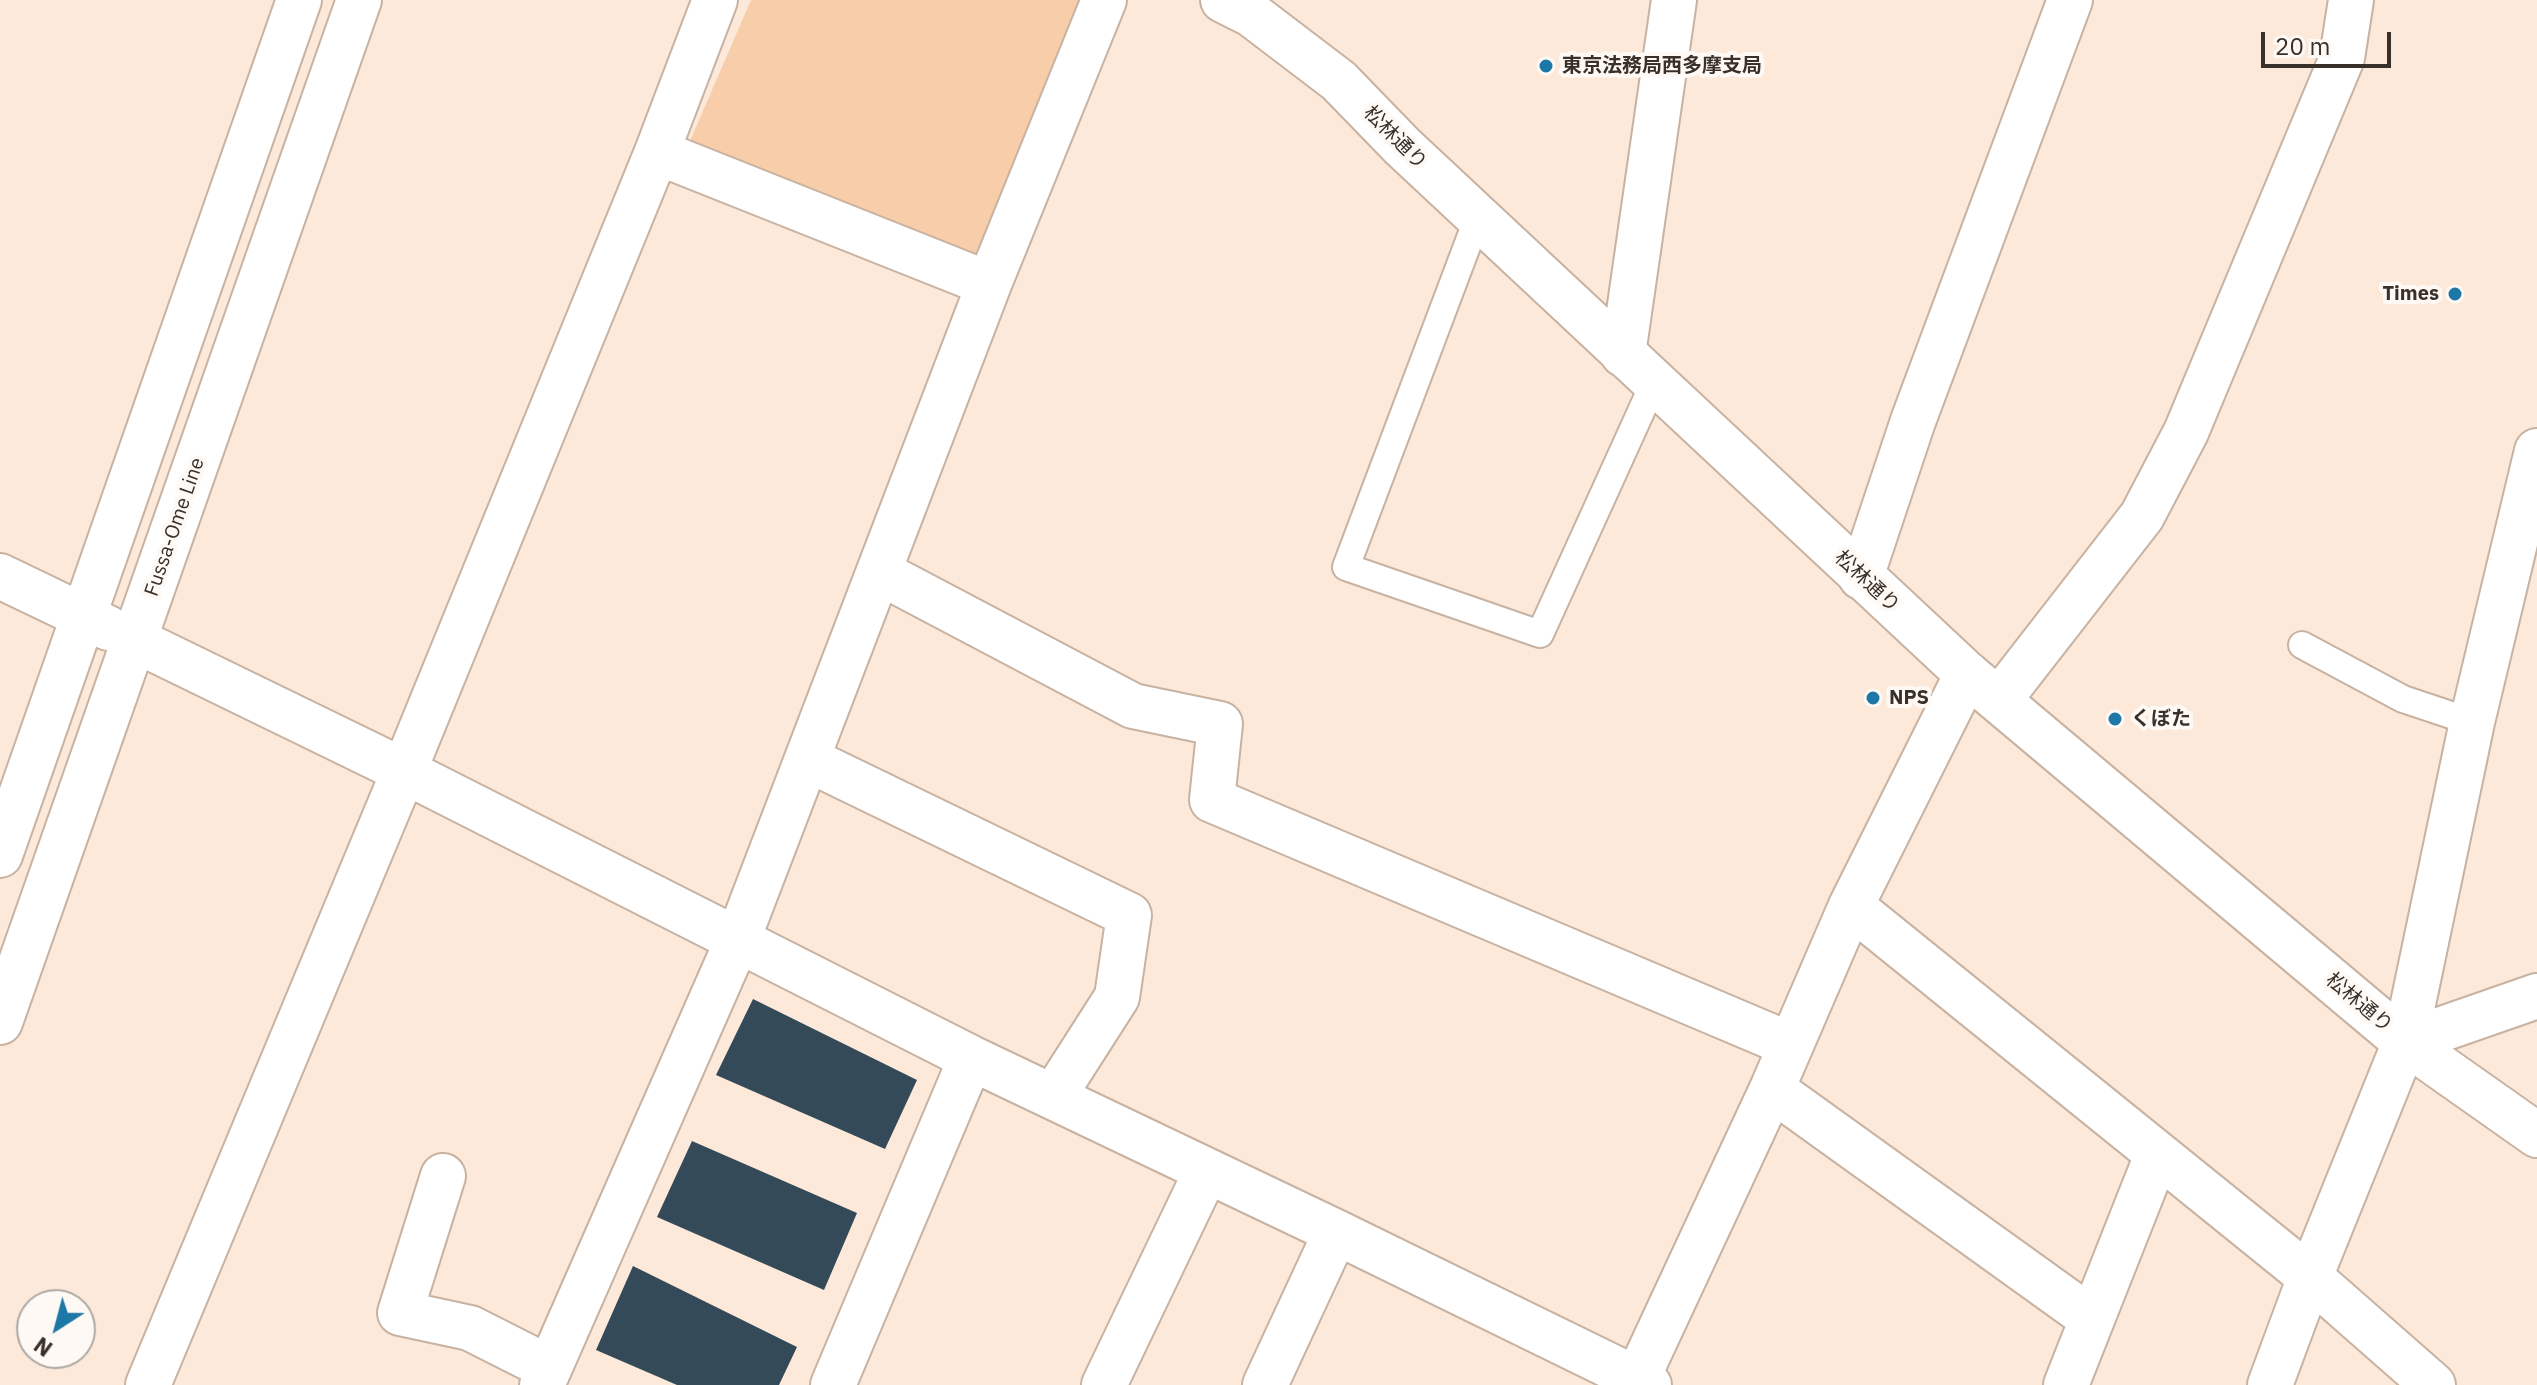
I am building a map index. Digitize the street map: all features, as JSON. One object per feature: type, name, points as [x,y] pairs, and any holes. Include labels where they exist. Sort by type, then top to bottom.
[{"type":"street","points":[[0,855],[299,0]]},
{"type":"street","points":[[148,1385],[404,771],[657,152],[715,0]]},
{"type":"street","points":[[443,1176],[400,1313],[470,1328],[546,1377],[738,939],[989,284],[1104,0]]},
{"type":"street","name":"松林通り","points":[[1223,0],[1251,14],[1339,81],[1402,146],[1623,354],[1983,687],[2405,1042],[2537,1135]]},
{"type":"street","points":[[1623,354],[1674,0]]},
{"type":"street","points":[[1861,577],[1913,421],[2070,0]]},
{"type":"street","points":[[0,576],[404,771],[971,1058],[1336,1232],[1635,1381],[1772,1089],[1851,906],[1983,687],[2142,516],[2186,432],[2342,58],[2351,0]]},
{"type":"street","name":"Fussa-Ome Line","points":[[0,1022],[354,16]]},
{"type":"street","points":[[657,152],[989,284]]},
{"type":"street","points":[[2270,1385],[2405,1042],[2472,722],[2537,451]]},
{"type":"street","points":[[879,572],[1133,706],[1220,724],[1212,800],[1791,1045]]},
{"type":"street","points":[[807,759],[1129,915],[1117,997],[1053,1097]]},
{"type":"street","points":[[1851,906],[2310,1277],[2433,1385]]},
{"type":"street","points":[[2405,1042],[2537,996]]},
{"type":"street","points":[[833,1385],[971,1058]]},
{"type":"street","points":[[1772,1089],[2092,1319]]},
{"type":"street","points":[[2066,1385],[2157,1155]]},
{"type":"street","points":[[1104,1385],[1206,1172]]},
{"type":"street","points":[[1265,1385],[1336,1232]]},
{"type":"lane","points":[[1478,217],[1346,567],[1540,634],[1654,383]]},
{"type":"lane","points":[[2302,645],[2403,699],[2472,722]]},
{"type":"shaded area","points":[[751,0],[1085,0],[988,266],[687,148]]},
{"type":"building","points":[[753,999],[917,1080],[885,1149],[716,1075]]},
{"type":"building","points":[[692,1141],[857,1213],[824,1290],[657,1217]]},
{"type":"building","points":[[633,1266],[797,1347],[779,1385],[677,1385],[596,1350]]},
{"type":"place","name":"東京法務局西多摩支局","points":[[1546,66]]},
{"type":"place","name":"Times","points":[[2455,294]]},
{"type":"place","name":"NPS","points":[[1873,698]]},
{"type":"place","name":"くぼた","points":[[2115,719]]}]
